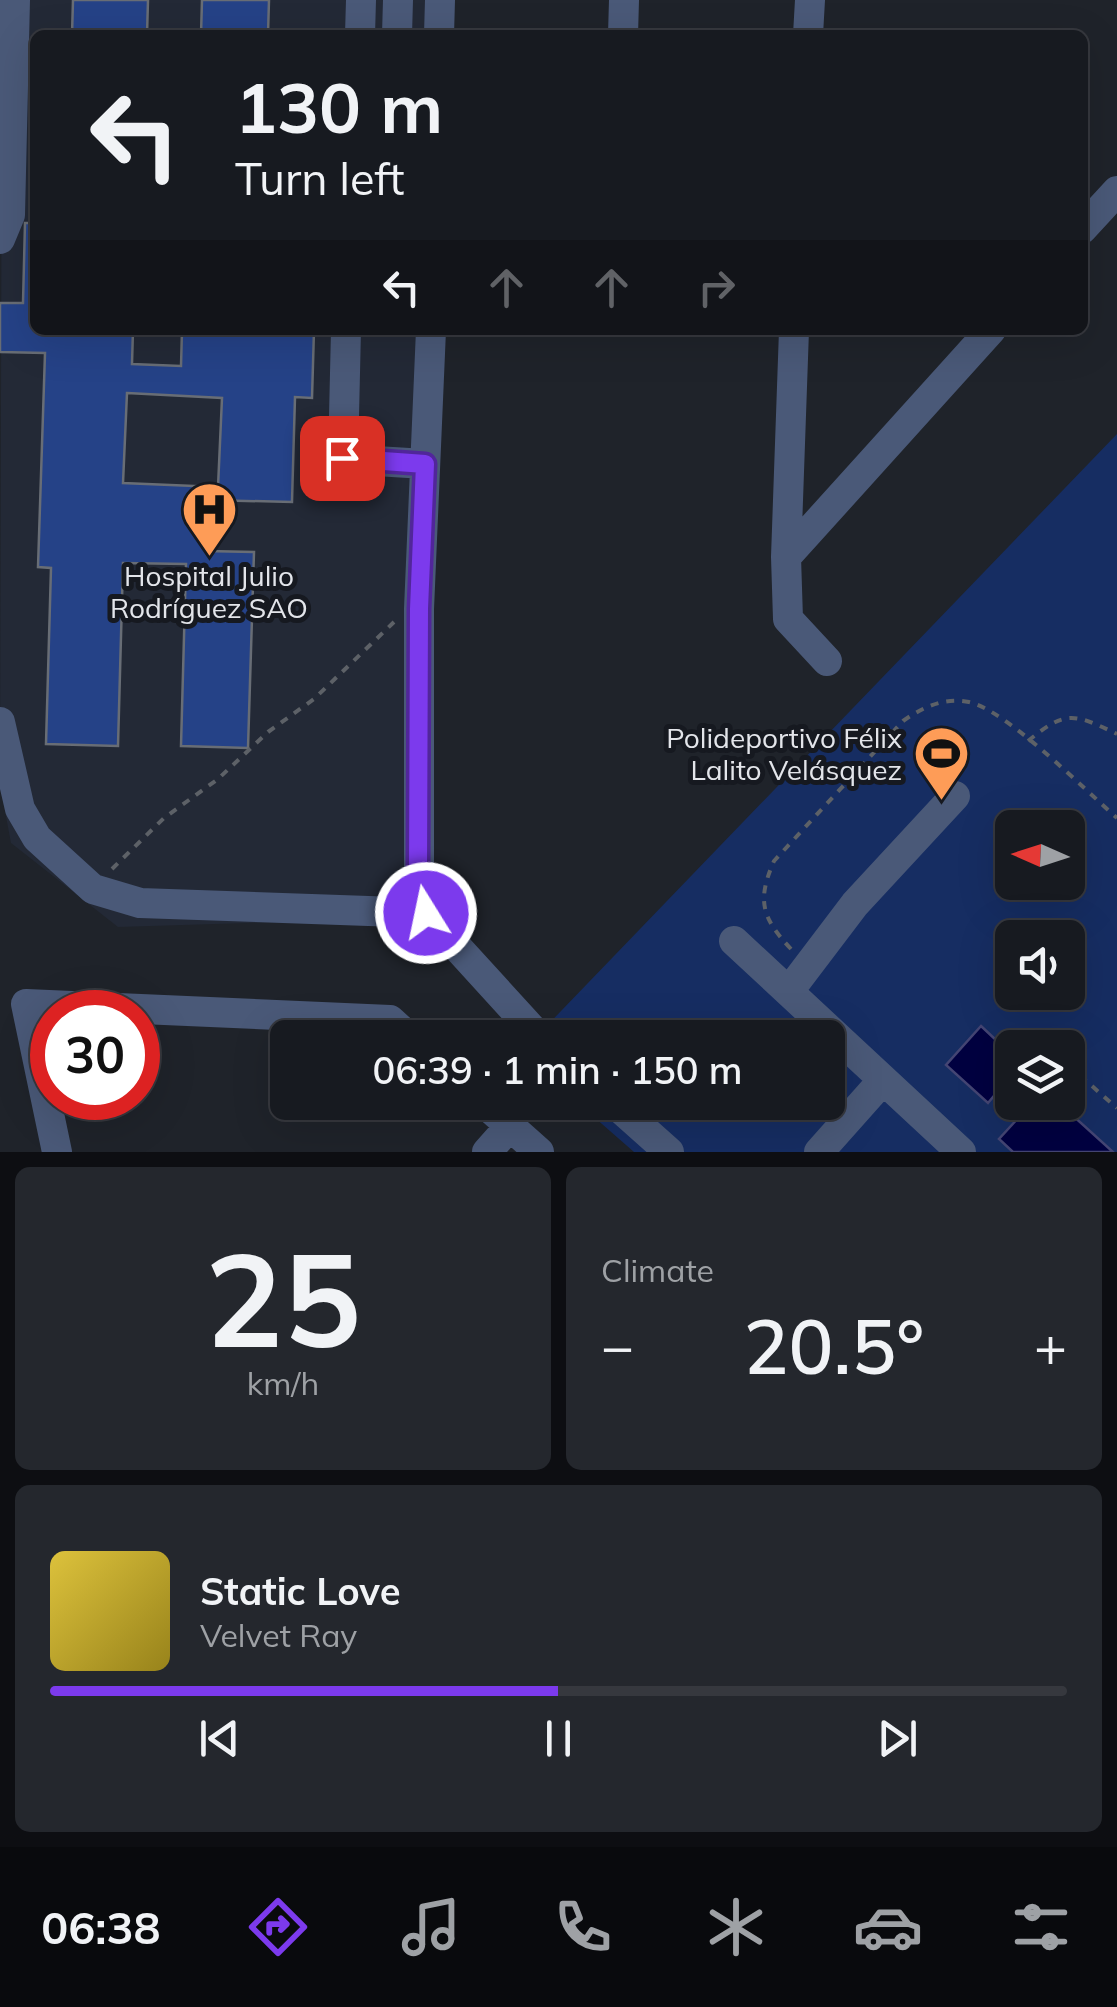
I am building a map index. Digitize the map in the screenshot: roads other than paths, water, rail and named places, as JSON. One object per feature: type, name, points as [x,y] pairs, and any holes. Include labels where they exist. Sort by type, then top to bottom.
[{"type":"street","points":[[0,239],[10,215],[15,0]]},
{"type":"street","points":[[360,30],[361,0]]},
{"type":"street","points":[[398,0],[398,30]]},
{"type":"street","points":[[439,30],[440,0]]},
{"type":"street","points":[[624,0],[624,30]]},
{"type":"street","points":[[808,30],[810,0]]},
{"type":"street","points":[[1088,222],[1117,191]]},
{"type":"street","points":[[346,335],[342,458],[425,464]]},
{"type":"street","points":[[430,335],[419,609],[419,890],[426,913],[524,1020]]},
{"type":"street","points":[[794,335],[786,558],[788,619],[828,661]]},
{"type":"street","points":[[786,558],[987,335]]},
{"type":"street","points":[[0,722],[20,808],[38,838],[93,889],[140,903],[426,913]]},
{"type":"street","points":[[789,991],[855,904],[955,796]]},
{"type":"street","points":[[734,941],[961,1152]]},
{"type":"street","points":[[57,1152],[26,1004],[390,1020]]},
{"type":"street","points":[[819,1152],[884,1080]]},
{"type":"street","points":[[503,1120],[538,1152]]},
{"type":"street","points":[[633,1120],[669,1152]]},
{"type":"street","points":[[487,1152],[510,1126]]},
{"type":"place","name":"Hospital Julio Rodríguez SAO","points":[[209,558]]},
{"type":"place","name":"Polideportivo Félix Lalito Velásquez","points":[[941,802]]}]
